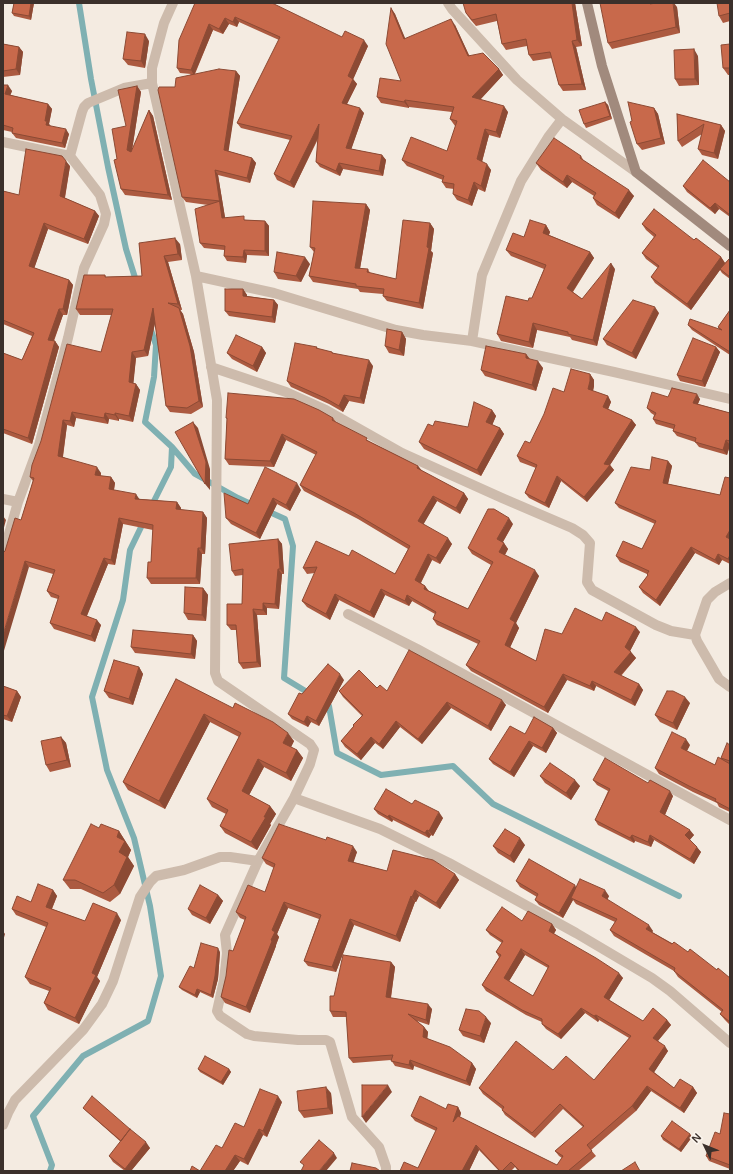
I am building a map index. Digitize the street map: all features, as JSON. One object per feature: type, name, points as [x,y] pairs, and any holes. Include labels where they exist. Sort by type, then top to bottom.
[{"type":"street","points":[[173,3],[164,23],[152,68],[152,83],[196,276],[217,410],[216,678],[218,682],[310,744],[314,750],[310,764],[294,798],[258,861],[225,935],[227,953],[224,980],[217,1011],[220,1016],[247,1034],[254,1036],[298,1040],[326,1040],[330,1042],[352,1117],[379,1147],[386,1171]]},
{"type":"street","points":[[448,3],[517,80],[562,118],[636,172],[730,246]]},
{"type":"street","points":[[588,3],[602,66],[636,172]]},
{"type":"street","points":[[70,156],[82,112],[88,103],[124,88],[152,83]]},
{"type":"street","points":[[472,341],[482,275],[521,181],[562,118]]},
{"type":"street","points":[[3,142],[70,156],[100,195],[106,214],[104,224],[83,273],[68,338],[39,445],[18,502],[3,555]]},
{"type":"street","points":[[196,276],[287,297],[396,330],[472,341],[730,399]]},
{"type":"street","points":[[211,367],[286,392],[326,410],[407,455],[572,528],[583,535],[590,543],[587,582],[592,590],[656,625],[671,631],[695,635]]},
{"type":"street","points":[[3,499],[18,502]]},
{"type":"street","points":[[730,583],[715,592],[707,600],[695,635],[719,679],[730,687]]},
{"type":"street","points":[[348,614],[417,649],[730,820]]},
{"type":"street","points":[[294,798],[380,829],[449,863],[576,934],[652,978],[670,991],[730,1043]]},
{"type":"street","points":[[3,1125],[15,1100],[83,1030],[102,1004],[113,981],[140,897],[150,882],[156,876],[184,870],[220,857],[258,861]]},
{"type":"building","points":[[14,3],[31,3],[29,16],[12,13]]},
{"type":"building","points":[[195,3],[272,3],[342,37],[345,31],[364,40],[348,76],[353,79],[342,103],[360,108],[346,148],[382,155],[379,171],[339,163],[336,171],[316,162],[319,124],[290,182],[274,174],[292,136],[237,123],[280,37],[235,17],[233,22],[225,18],[219,29],[209,24],[191,70],[177,68],[179,40]]},
{"type":"building","points":[[463,3],[572,3],[577,40],[572,41],[582,84],[559,85],[550,52],[529,55],[526,39],[502,44],[496,14],[472,20],[466,13]]},
{"type":"building","points":[[600,3],[673,3],[676,27],[608,43]]},
{"type":"building","points":[[717,3],[730,3],[730,13],[719,16]]},
{"type":"building","points":[[391,8],[404,39],[451,19],[468,56],[483,53],[499,69],[472,97],[504,106],[496,132],[485,129],[477,159],[487,164],[481,186],[474,182],[468,200],[453,194],[454,184],[442,182],[444,176],[402,160],[411,137],[447,151],[457,121],[450,119],[454,107],[405,100],[404,102],[377,97],[380,78],[401,81],[386,44]]},
{"type":"building","points":[[127,32],[145,34],[141,61],[123,59]]},
{"type":"building","points":[[3,44],[19,47],[16,69],[3,71]]},
{"type":"building","points":[[730,44],[730,68],[723,68],[721,45]]},
{"type":"building","points":[[694,49],[695,79],[675,79],[674,50]]},
{"type":"building","points":[[219,69],[236,71],[224,150],[252,158],[247,178],[215,170],[220,201],[182,197],[158,90],[159,87],[175,87],[176,78]]},
{"type":"building","points":[[3,85],[8,85],[5,94],[48,104],[45,121],[47,121],[46,125],[66,129],[62,143],[12,133],[13,128],[3,125]]},
{"type":"building","points":[[137,86],[127,150],[131,152],[149,110],[168,195],[121,189],[114,160],[117,159],[112,129],[126,126],[118,90]]},
{"type":"building","points":[[605,102],[610,116],[584,124],[579,110]]},
{"type":"building","points":[[628,102],[654,108],[661,138],[637,144],[630,122],[632,121]]},
{"type":"building","points":[[677,114],[721,125],[714,153],[698,149],[704,124],[678,141]]},
{"type":"building","points":[[554,138],[581,156],[580,158],[629,190],[615,213],[593,198],[596,193],[567,175],[563,182],[536,163]]},
{"type":"building","points":[[26,149],[62,156],[66,161],[60,196],[95,211],[84,239],[44,223],[29,266],[69,280],[63,309],[59,309],[48,340],[55,341],[28,438],[3,429],[3,353],[22,360],[34,333],[3,320],[3,191],[19,195]]},
{"type":"building","points":[[703,160],[730,182],[730,215],[715,203],[710,208],[683,186]]},
{"type":"building","points":[[220,201],[222,218],[244,216],[244,220],[265,221],[265,251],[244,250],[243,257],[224,256],[225,246],[200,243],[195,209]]},
{"type":"building","points":[[313,201],[366,204],[355,268],[368,269],[367,272],[396,279],[403,220],[430,223],[427,247],[429,248],[419,303],[383,296],[384,289],[356,286],[356,284],[309,276],[315,248],[310,247]]},
{"type":"building","points":[[654,209],[694,240],[696,238],[721,257],[687,304],[651,277],[659,266],[642,253],[656,235],[642,224]]},
{"type":"building","points":[[530,220],[546,225],[543,233],[590,252],[567,288],[582,299],[611,263],[593,340],[533,323],[529,342],[497,334],[506,296],[528,301],[529,298],[532,298],[546,265],[506,250],[513,233],[524,237]]},
{"type":"building","points":[[175,238],[178,254],[164,256],[178,304],[168,303],[179,308],[190,346],[199,401],[187,408],[166,406],[153,308],[144,350],[132,352],[129,382],[136,384],[129,416],[115,413],[115,415],[105,413],[104,418],[72,412],[70,421],[63,420],[58,456],[97,467],[95,475],[111,477],[109,489],[136,494],[135,499],[177,502],[176,509],[203,512],[201,548],[198,548],[196,578],[147,578],[148,562],[151,562],[153,525],[119,518],[111,560],[104,558],[81,614],[97,620],[91,636],[50,623],[59,596],[47,591],[55,570],[25,561],[3,635],[3,553],[5,551],[15,518],[21,520],[34,478],[30,477],[32,465],[41,441],[67,344],[101,352],[113,309],[76,309],[84,275],[105,275],[105,277],[142,276],[139,243]]},
{"type":"building","points":[[277,252],[305,257],[296,276],[274,272]]},
{"type":"building","points":[[730,258],[730,277],[720,269]]},
{"type":"building","points":[[225,289],[243,289],[243,296],[274,300],[272,317],[225,311]]},
{"type":"building","points":[[633,300],[655,307],[632,353],[603,339]]},
{"type":"building","points":[[730,310],[730,352],[688,325],[690,319],[722,330],[718,327]]},
{"type":"building","points":[[387,329],[402,332],[399,350],[385,346]]},
{"type":"building","points":[[236,335],[262,347],[253,366],[227,353]]},
{"type":"building","points":[[693,338],[716,347],[702,381],[677,375]]},
{"type":"building","points":[[295,343],[317,347],[316,348],[332,353],[369,360],[360,398],[344,395],[339,406],[287,381]]},
{"type":"building","points":[[486,346],[526,354],[526,358],[538,361],[532,385],[481,370]]},
{"type":"building","points":[[571,369],[590,374],[588,389],[608,396],[603,407],[632,420],[604,464],[610,465],[584,497],[557,476],[545,503],[525,493],[537,465],[517,456],[525,441],[530,443],[544,414],[553,388],[564,392]]},
{"type":"building","points":[[672,388],[697,394],[693,403],[730,413],[730,441],[726,440],[723,450],[695,442],[696,438],[673,431],[675,425],[653,419],[656,413],[647,408],[652,392],[668,397]]},
{"type":"building","points":[[228,393],[294,399],[319,410],[333,418],[332,420],[367,438],[366,440],[418,466],[417,468],[464,493],[456,508],[433,496],[418,521],[448,538],[436,558],[428,554],[415,580],[425,586],[424,589],[468,609],[493,562],[468,548],[488,509],[494,509],[509,518],[497,539],[504,543],[499,552],[535,570],[510,619],[515,622],[505,645],[536,661],[545,629],[562,634],[575,608],[602,621],[606,612],[636,627],[625,647],[631,652],[614,672],[639,684],[631,700],[592,681],[590,686],[563,674],[544,707],[466,665],[480,641],[433,619],[436,612],[407,595],[405,601],[381,589],[370,612],[335,594],[326,614],[302,601],[317,567],[303,568],[316,541],[349,556],[352,550],[395,574],[410,546],[354,513],[300,485],[317,452],[282,434],[270,461],[225,459]]},
{"type":"building","points":[[474,402],[492,410],[486,422],[500,428],[477,470],[419,442],[428,424],[433,426],[435,421],[468,427]]},
{"type":"building","points":[[193,422],[206,462],[205,484],[175,432]]},
{"type":"building","points":[[652,457],[668,461],[663,483],[720,495],[725,477],[730,478],[730,530],[726,537],[730,539],[730,555],[728,559],[718,554],[715,560],[691,547],[656,600],[639,587],[648,575],[647,574],[649,571],[616,556],[623,541],[642,549],[656,521],[615,503],[631,467],[650,470]]},
{"type":"building","points":[[265,467],[297,483],[286,505],[273,498],[256,533],[226,518],[224,493],[248,504]]},
{"type":"building","points":[[278,539],[280,569],[278,569],[275,604],[263,603],[263,610],[253,609],[257,662],[239,663],[236,625],[227,625],[227,604],[242,604],[243,569],[232,571],[229,544]]},
{"type":"building","points":[[185,587],[203,588],[202,615],[184,613]]},
{"type":"building","points":[[133,630],[193,635],[191,654],[131,647]]},
{"type":"building","points":[[409,650],[502,700],[488,726],[447,702],[418,739],[396,721],[379,744],[371,737],[357,754],[341,741],[363,715],[339,691],[359,670],[377,688],[380,685],[387,691]]},
{"type":"building","points":[[114,660],[139,667],[129,699],[104,691]]},
{"type":"building","points":[[328,664],[340,674],[316,721],[307,716],[304,722],[288,714],[299,693],[302,694]]},
{"type":"building","points":[[176,679],[233,708],[235,703],[273,722],[288,733],[283,743],[297,750],[286,773],[258,759],[242,791],[270,806],[264,817],[266,817],[251,842],[220,826],[228,810],[207,799],[241,733],[204,714],[159,801],[123,782]]},
{"type":"building","points":[[3,686],[17,691],[7,716],[3,715]]},
{"type":"building","points":[[667,691],[673,691],[685,697],[673,723],[655,715]]},
{"type":"building","points":[[534,717],[553,728],[542,748],[529,741],[510,772],[489,759],[510,726],[525,734]]},
{"type":"building","points":[[672,732],[686,739],[681,748],[715,765],[718,757],[730,764],[730,809],[715,801],[716,799],[655,768]]},
{"type":"building","points":[[61,737],[67,760],[46,765],[41,741]]},
{"type":"building","points":[[727,743],[730,745],[730,761],[721,758]]},
{"type":"building","points":[[605,758],[648,783],[650,780],[670,791],[660,812],[690,830],[685,835],[697,847],[690,859],[650,835],[648,842],[632,835],[630,838],[595,820],[610,789],[593,780]]},
{"type":"building","points":[[550,763],[575,780],[566,793],[540,776]]},
{"type":"building","points":[[386,789],[412,804],[415,800],[439,812],[429,831],[427,830],[425,833],[389,815],[388,817],[374,809]]},
{"type":"building","points":[[91,824],[99,828],[101,824],[119,831],[117,837],[125,841],[119,852],[127,857],[114,885],[103,893],[75,880],[63,880]]},
{"type":"building","points":[[279,824],[326,840],[327,837],[353,846],[348,861],[387,871],[393,850],[433,860],[455,874],[436,903],[415,890],[412,897],[411,896],[396,936],[350,919],[332,967],[304,961],[321,915],[284,902],[272,930],[275,932],[271,940],[272,941],[246,1007],[221,997],[226,976],[229,950],[233,951],[246,917],[236,912],[248,885],[265,892],[275,864],[262,858]]},
{"type":"building","points":[[505,829],[520,838],[510,856],[493,846]]},
{"type":"building","points":[[529,859],[575,885],[559,913],[535,900],[538,894],[516,881]]},
{"type":"building","points":[[580,879],[605,890],[602,896],[649,925],[646,929],[672,944],[674,942],[688,952],[690,949],[730,978],[730,1022],[720,1014],[723,1010],[674,971],[675,968],[610,930],[617,919],[571,898]]},
{"type":"building","points":[[38,884],[53,890],[46,907],[85,921],[93,903],[117,913],[92,973],[96,975],[75,1018],[44,1003],[51,988],[25,977],[48,923],[12,909],[17,896],[31,902]]},
{"type":"building","points":[[200,885],[218,895],[206,918],[188,909]]},
{"type":"building","points":[[502,907],[522,921],[528,911],[552,924],[549,931],[619,973],[604,997],[643,1021],[653,1008],[667,1020],[653,1038],[665,1046],[649,1069],[674,1088],[680,1079],[693,1087],[680,1108],[647,1086],[632,1106],[587,1145],[592,1151],[568,1171],[520,1171],[511,1162],[502,1171],[500,1171],[476,1145],[462,1171],[400,1171],[404,1162],[418,1168],[437,1128],[411,1116],[420,1096],[446,1109],[448,1104],[458,1107],[453,1122],[458,1116],[557,1165],[563,1156],[555,1151],[584,1126],[560,1104],[532,1133],[502,1110],[504,1107],[479,1088],[516,1041],[553,1070],[566,1056],[594,1080],[631,1036],[596,1015],[594,1016],[581,1008],[558,1034],[542,1024],[542,1019],[522,1010],[482,985],[501,955],[496,952],[503,941],[486,930]],"holes":[[[521,949],[549,966],[533,996],[504,978]]]},
{"type":"building","points":[[201,943],[218,948],[211,995],[197,989],[195,995],[179,987],[190,966],[194,968]]},
{"type":"building","points":[[343,955],[391,962],[386,997],[428,1004],[426,1020],[408,1014],[424,1027],[423,1037],[450,1047],[472,1063],[466,1081],[410,1060],[409,1065],[391,1061],[393,1055],[349,1058],[346,1012],[330,1011],[330,996],[334,996]]},
{"type":"building","points":[[466,1009],[479,1011],[486,1017],[480,1036],[459,1030]]},
{"type":"building","points":[[205,1056],[229,1069],[221,1082],[198,1069]]},
{"type":"building","points":[[362,1085],[388,1085],[362,1117]]},
{"type":"building","points":[[326,1087],[328,1108],[299,1111],[297,1091]]},
{"type":"building","points":[[260,1089],[278,1096],[263,1131],[259,1129],[244,1159],[235,1155],[225,1171],[200,1171],[216,1145],[222,1148],[235,1123],[244,1127]]},
{"type":"building","points":[[92,1096],[130,1129],[121,1141],[83,1108]]},
{"type":"building","points":[[724,1113],[730,1114],[730,1165],[706,1156],[715,1132],[720,1134]]},
{"type":"building","points":[[672,1121],[690,1134],[679,1149],[661,1136]]},
{"type":"building","points":[[130,1129],[146,1142],[125,1169],[109,1156]]},
{"type":"building","points":[[319,1140],[334,1153],[319,1171],[301,1171],[304,1165],[300,1162]]},
{"type":"building","points":[[635,1162],[640,1171],[621,1171]]},
{"type":"building","points":[[352,1163],[376,1168],[380,1171],[350,1171]]},
{"type":"building","points":[[192,1166],[200,1171],[190,1171]]},
{"type":"waterway","points":[[79,3],[91,79],[108,167],[126,249],[137,284]]},
{"type":"waterway","points":[[150,327],[156,345],[154,377],[145,422],[172,447],[171,467],[151,507]]},
{"type":"waterway","points":[[172,447],[195,474],[255,506]]},
{"type":"waterway","points":[[265,510],[285,519],[293,546],[284,678],[312,695]]},
{"type":"waterway","points":[[50,1171],[52,1165],[33,1116],[83,1056],[148,1021],[161,976],[150,906],[134,838],[107,770],[92,697],[123,600],[130,550],[144,521]]},
{"type":"waterway","points":[[323,702],[329,706],[337,753],[381,775],[453,766],[493,804],[679,896]]}]
